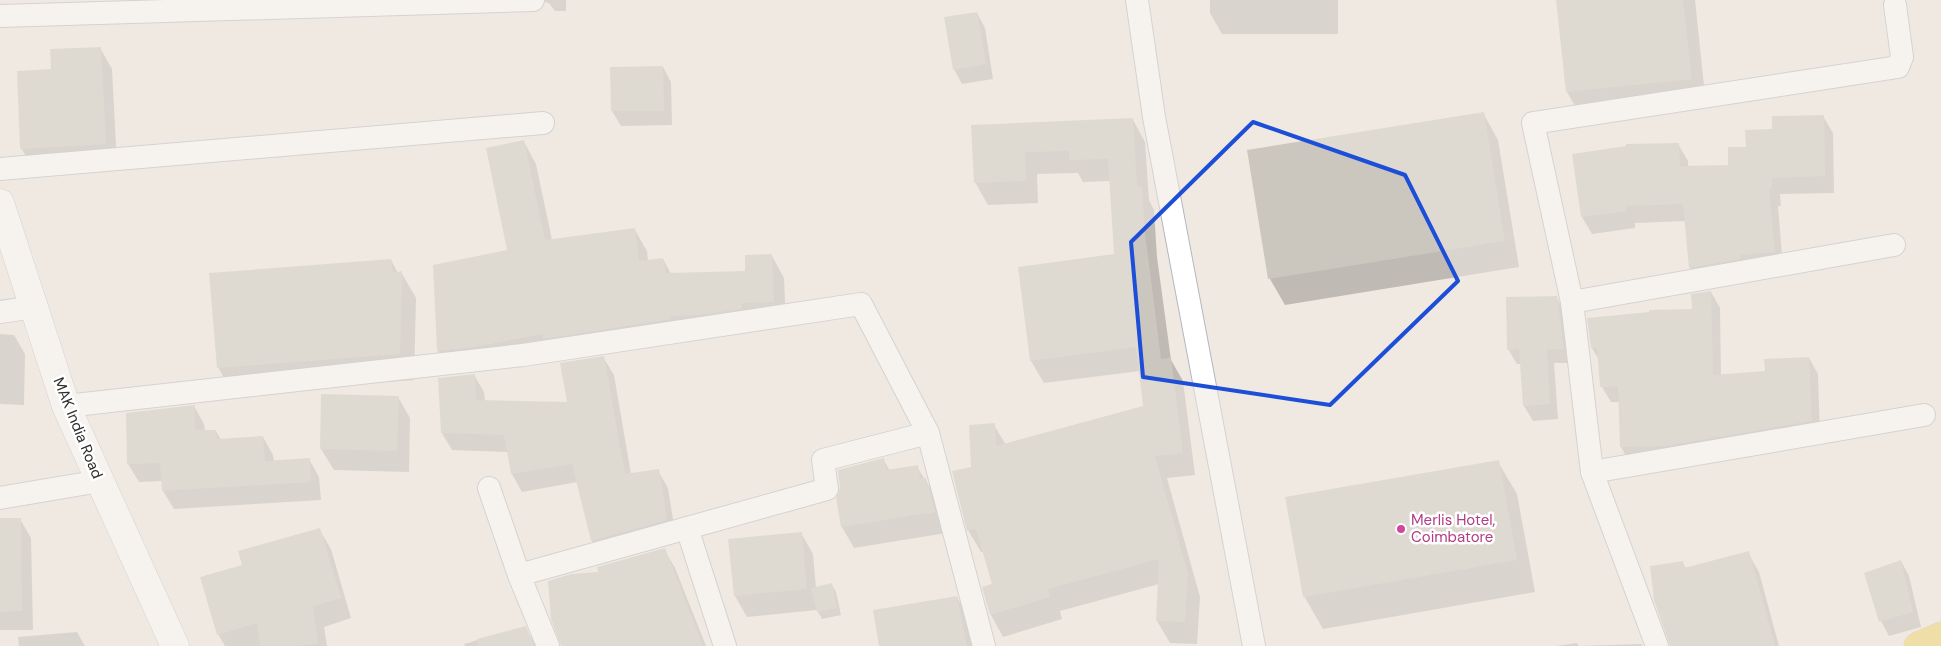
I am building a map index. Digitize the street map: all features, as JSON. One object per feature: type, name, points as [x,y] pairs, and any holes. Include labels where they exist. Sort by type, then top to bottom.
[{"type":"main road","points":[[1918,646],[1941,636]]},
{"type":"street","points":[[0,16],[533,0]]},
{"type":"street","points":[[1137,0],[1154,117],[1254,646]]},
{"type":"street","points":[[1657,646],[1592,472],[1572,302],[1533,123],[1898,68],[1902,57],[1895,5]]},
{"type":"street","points":[[0,169],[543,123]]},
{"type":"street","name":"MAK India Road","points":[[0,203],[66,406],[175,646]]},
{"type":"street","points":[[1572,302],[1894,245]]},
{"type":"street","points":[[66,406],[523,354],[861,304],[928,433],[984,646]]},
{"type":"street","points":[[0,312],[34,307]]},
{"type":"street","points":[[1592,472],[1924,416]]},
{"type":"street","points":[[519,575],[828,489],[823,460],[928,433]]},
{"type":"street","points":[[0,498],[100,481]]},
{"type":"street","points":[[489,488],[519,575],[548,646]]},
{"type":"street","points":[[687,528],[725,646]]},
{"type":"highlighted area","points":[[1253,122],[1405,175],[1458,281],[1330,405],[1143,377],[1131,242]]},
{"type":"building","points":[[1556,0],[1683,0],[1692,79],[1566,92]]},
{"type":"building","points":[[977,12],[986,64],[953,70],[944,17]]},
{"type":"building","points":[[101,47],[106,144],[20,149],[17,71],[51,69],[50,49]]},
{"type":"building","points":[[663,66],[664,111],[611,111],[610,67]]},
{"type":"building","points":[[1484,112],[1505,241],[1268,279],[1247,150]]},
{"type":"building","points":[[1824,115],[1825,176],[1772,178],[1772,189],[1769,189],[1775,252],[1740,255],[1741,259],[1689,268],[1683,204],[1626,206],[1627,211],[1581,217],[1572,154],[1626,146],[1626,144],[1679,143],[1680,166],[1728,165],[1728,147],[1746,147],[1745,130],[1772,129],[1772,116]]},
{"type":"building","points":[[1133,118],[1137,187],[1142,187],[1145,233],[1161,359],[1171,358],[1183,453],[1155,456],[1188,574],[1185,622],[1156,621],[1159,559],[1048,589],[1050,597],[990,615],[982,587],[992,584],[976,529],[967,531],[952,471],[971,467],[969,425],[995,423],[996,446],[1143,406],[1136,347],[1030,361],[1018,267],[1114,254],[1108,159],[1069,160],[1069,151],[1025,152],[1026,181],[974,183],[971,125]]},
{"type":"building","points":[[524,140],[545,240],[635,228],[639,261],[663,258],[666,273],[745,271],[745,255],[772,254],[774,302],[742,303],[742,309],[699,315],[671,316],[671,319],[543,339],[543,334],[474,347],[437,351],[433,265],[507,250],[486,148]]},
{"type":"building","points":[[391,259],[393,273],[402,271],[400,354],[217,368],[209,273]]},
{"type":"building","points":[[1711,291],[1713,375],[1765,371],[1764,359],[1809,357],[1812,421],[1665,446],[1620,447],[1618,386],[1600,387],[1597,348],[1591,348],[1587,318],[1649,312],[1649,310],[1692,309],[1691,294]]},
{"type":"building","points":[[1557,296],[1564,349],[1547,349],[1550,404],[1523,406],[1519,349],[1507,350],[1506,297]]},
{"type":"building","points":[[604,356],[625,474],[659,469],[667,520],[591,541],[572,464],[511,474],[504,435],[441,433],[438,378],[475,374],[476,400],[567,402],[560,363]]},
{"type":"building","points":[[321,394],[399,396],[397,451],[320,449]]},
{"type":"building","points":[[195,405],[195,430],[216,430],[217,439],[263,436],[265,461],[310,458],[311,482],[162,491],[160,463],[127,464],[126,413]]},
{"type":"building","points":[[884,458],[886,470],[918,465],[920,479],[926,478],[935,512],[841,527],[836,498],[840,488],[838,470]]},
{"type":"building","name":"Merlis Hotel, Coimbatore","points":[[1499,460],[1517,560],[1303,597],[1285,497]]},
{"type":"building","points":[[0,518],[21,518],[22,611],[0,612]]},
{"type":"building","points":[[320,528],[341,598],[313,606],[318,643],[297,646],[260,646],[257,623],[217,635],[200,577],[242,565],[238,551]]},
{"type":"building","points":[[802,532],[807,589],[734,596],[728,539]]},
{"type":"building","points":[[665,548],[703,646],[561,646],[551,619],[548,581],[571,574],[598,572],[597,567]]},
{"type":"building","points":[[1749,551],[1775,646],[1670,646],[1654,600],[1650,566],[1683,561],[1684,568]]},
{"type":"building","points":[[1901,560],[1913,612],[1879,622],[1864,573]]},
{"type":"building","points":[[832,583],[837,608],[817,612],[811,588]]},
{"type":"building","points":[[957,596],[967,646],[879,646],[873,610]]},
{"type":"building","points":[[526,626],[534,646],[478,646],[477,639]]},
{"type":"place","name":"Merlis Hotel, Coimbatore","points":[[1401,529]]}]
